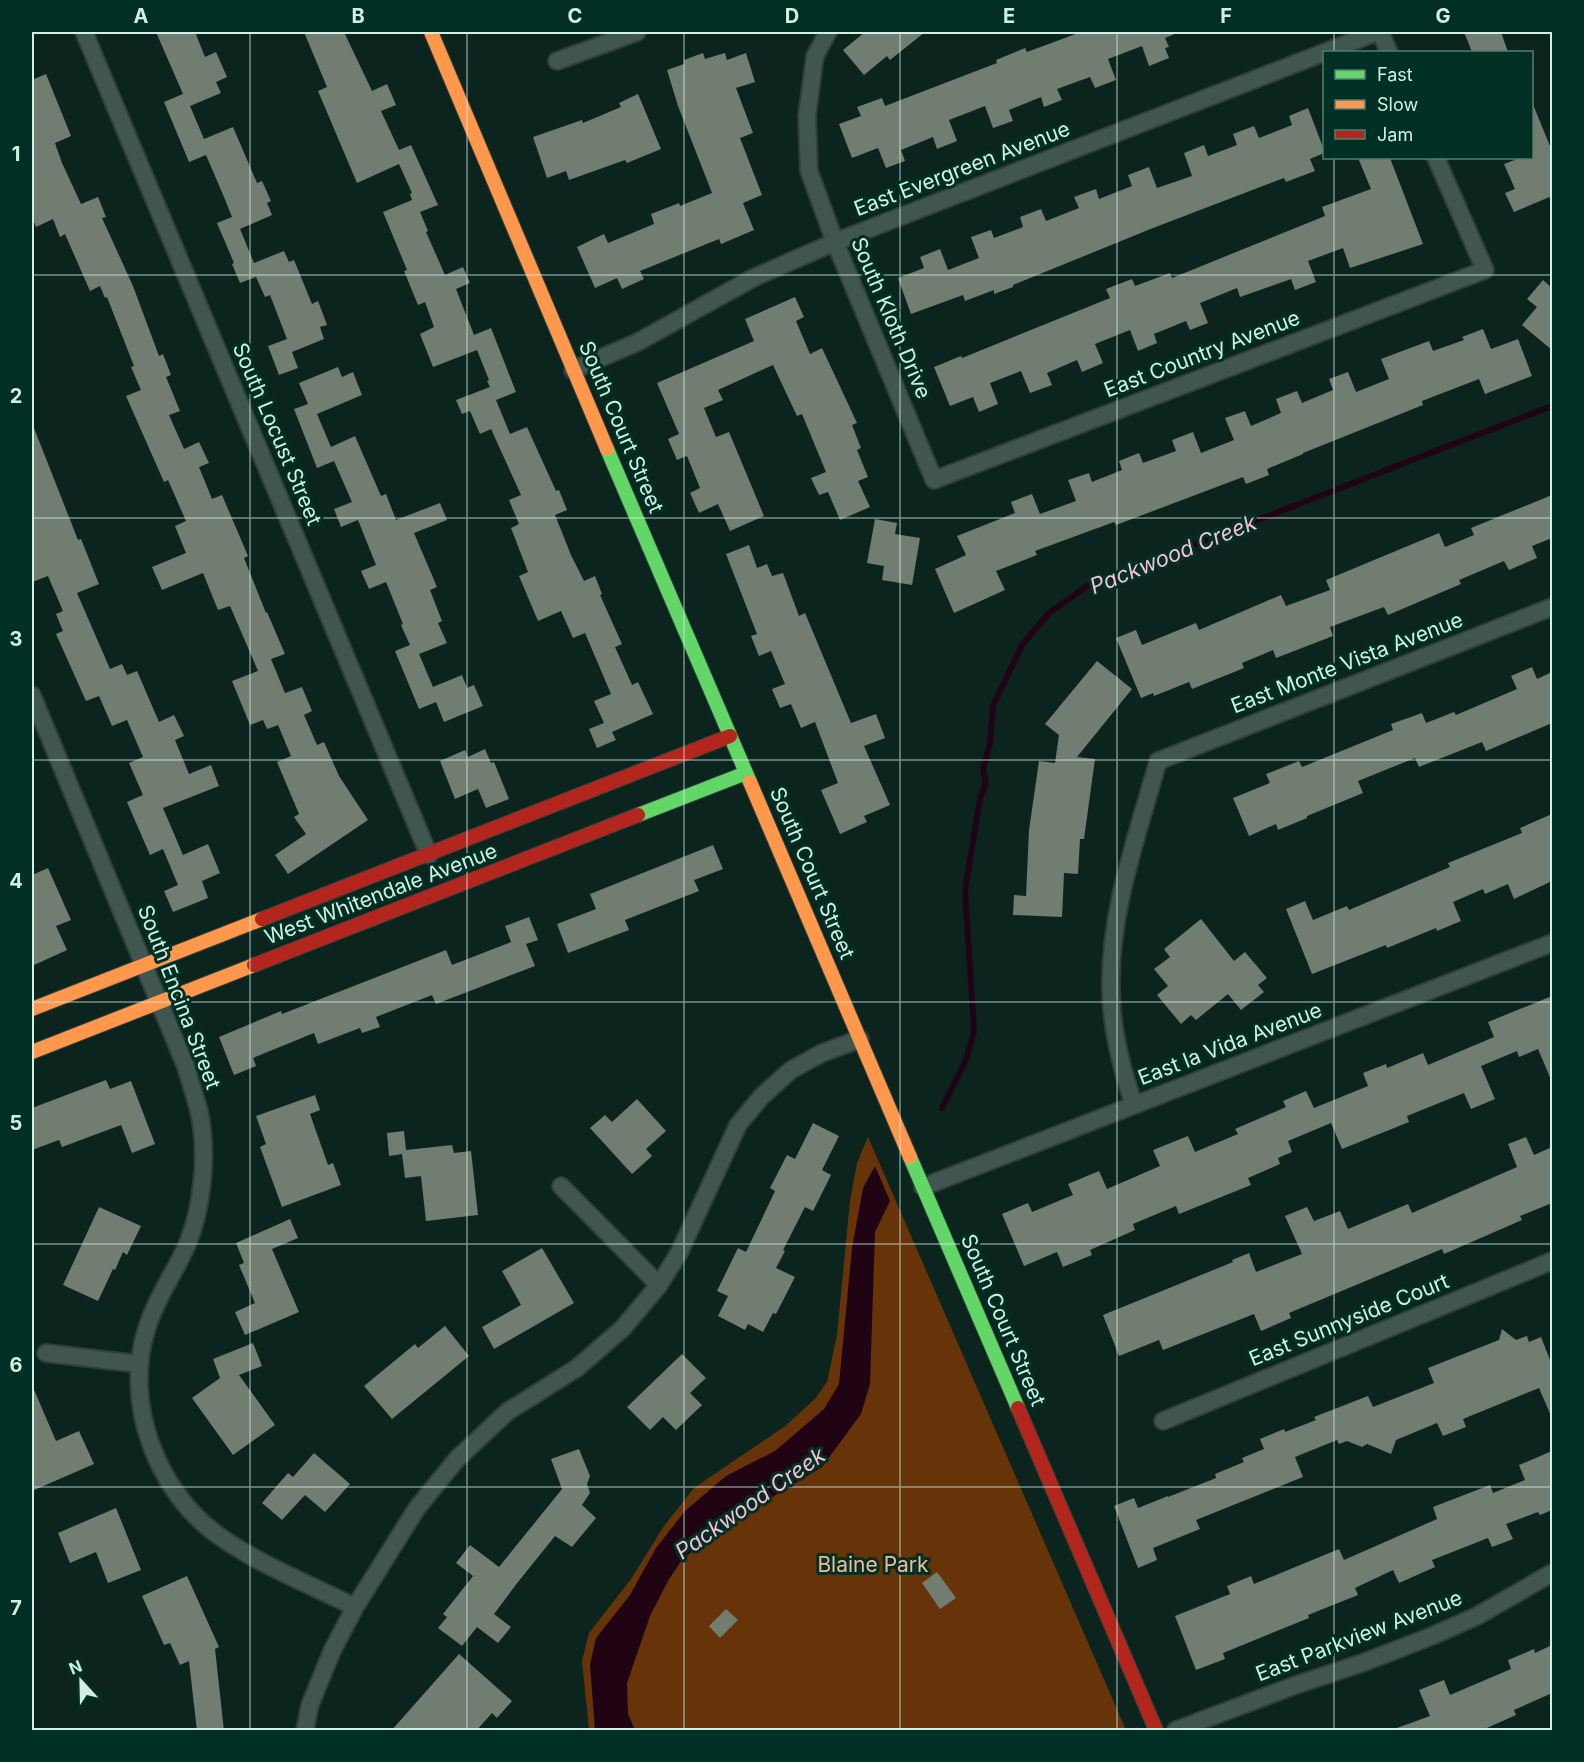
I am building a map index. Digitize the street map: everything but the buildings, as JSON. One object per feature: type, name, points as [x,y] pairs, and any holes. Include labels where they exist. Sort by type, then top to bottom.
[{"type":"street","name":"South Locust Street","points":[[84,32],[429,855]]},
{"type":"street","name":"South Court Street","points":[[431,32],[573,370],[1156,1731]]},
{"type":"street","points":[[557,61],[638,32]]},
{"type":"street","name":"South Kloth Drive","points":[[828,32],[815,56],[807,115],[809,171],[835,242],[934,480]]},
{"type":"street","name":"East Evergreen Avenue","points":[[1329,51],[1378,32]]},
{"type":"street","points":[[1378,32],[1388,51]]},
{"type":"street","name":"East Evergreen Avenue","points":[[573,370],[638,342],[753,278],[835,242],[1323,53]]},
{"type":"street","name":"East Country Avenue","points":[[934,480],[1485,270],[1436,159]]},
{"type":"street","name":"East Monte Vista Avenue","points":[[1134,1105],[1124,1077],[1116,1040],[1110,995],[1111,956],[1120,901],[1158,761],[1552,607]]},
{"type":"street","name":"South Encina Street","points":[[32,694],[186,1067],[199,1113],[203,1151],[201,1196],[188,1244],[156,1303],[145,1332],[139,1364],[140,1397],[147,1433],[163,1470],[184,1504],[215,1533],[258,1559],[355,1607]]},
{"type":"street","name":"West Whitendale Avenue","points":[[32,1009],[730,736]]},
{"type":"street","name":"West Whitendale Avenue","points":[[32,1052],[746,773]]},
{"type":"street","name":"East la Vida Avenue","points":[[924,1187],[1552,943]]},
{"type":"street","points":[[305,1731],[310,1705],[355,1607],[417,1508],[456,1459],[507,1412],[577,1368],[623,1328],[659,1285],[679,1252],[738,1125],[753,1106],[791,1070],[822,1053],[860,1039]]},
{"type":"street","points":[[561,1186],[659,1285]]},
{"type":"street","name":"East Sunnyside Court","points":[[1163,1421],[1552,1261]]},
{"type":"street","points":[[46,1353],[139,1364]]},
{"type":"street","name":"East Parkview Avenue","points":[[1176,1731],[1432,1636],[1477,1616],[1552,1573]]},
{"type":"green space","name":"Blaine Park","points":[[868,1137],[1126,1730],[589,1730],[582,1661],[589,1633],[631,1579],[664,1526],[694,1488],[784,1427],[814,1400],[827,1382],[837,1335],[850,1201],[857,1163]]},
{"type":"water","points":[[875,1166],[890,1201],[875,1232],[870,1384],[861,1414],[822,1467],[713,1533],[682,1560],[669,1579],[650,1616],[627,1683],[628,1714],[635,1730],[595,1730],[590,1665],[596,1638],[630,1595],[656,1548],[685,1511],[726,1476],[775,1451],[824,1409],[839,1384],[852,1248],[863,1188]]},
{"type":"waterway","name":"Packwood Creek","points":[[942,1108],[966,1060],[974,1031],[965,890],[980,799],[986,783],[983,769],[990,743],[993,706],[1022,645],[1049,613],[1087,586],[1552,406]]},
{"type":"traffic: fast","points":[[607,449],[750,782]]},
{"type":"traffic: fast","points":[[638,815],[746,773]]},
{"type":"traffic: fast","points":[[910,1157],[1018,1408]]},
{"type":"traffic: slow","points":[[431,32],[607,449]]},
{"type":"traffic: slow","points":[[750,782],[910,1157]]},
{"type":"traffic: slow","points":[[32,1009],[262,919]]},
{"type":"traffic: slow","points":[[32,1052],[254,965]]},
{"type":"traffic: jam","points":[[262,919],[730,736]]},
{"type":"traffic: jam","points":[[254,965],[638,815]]},
{"type":"traffic: jam","points":[[1018,1408],[1156,1730]]}]
